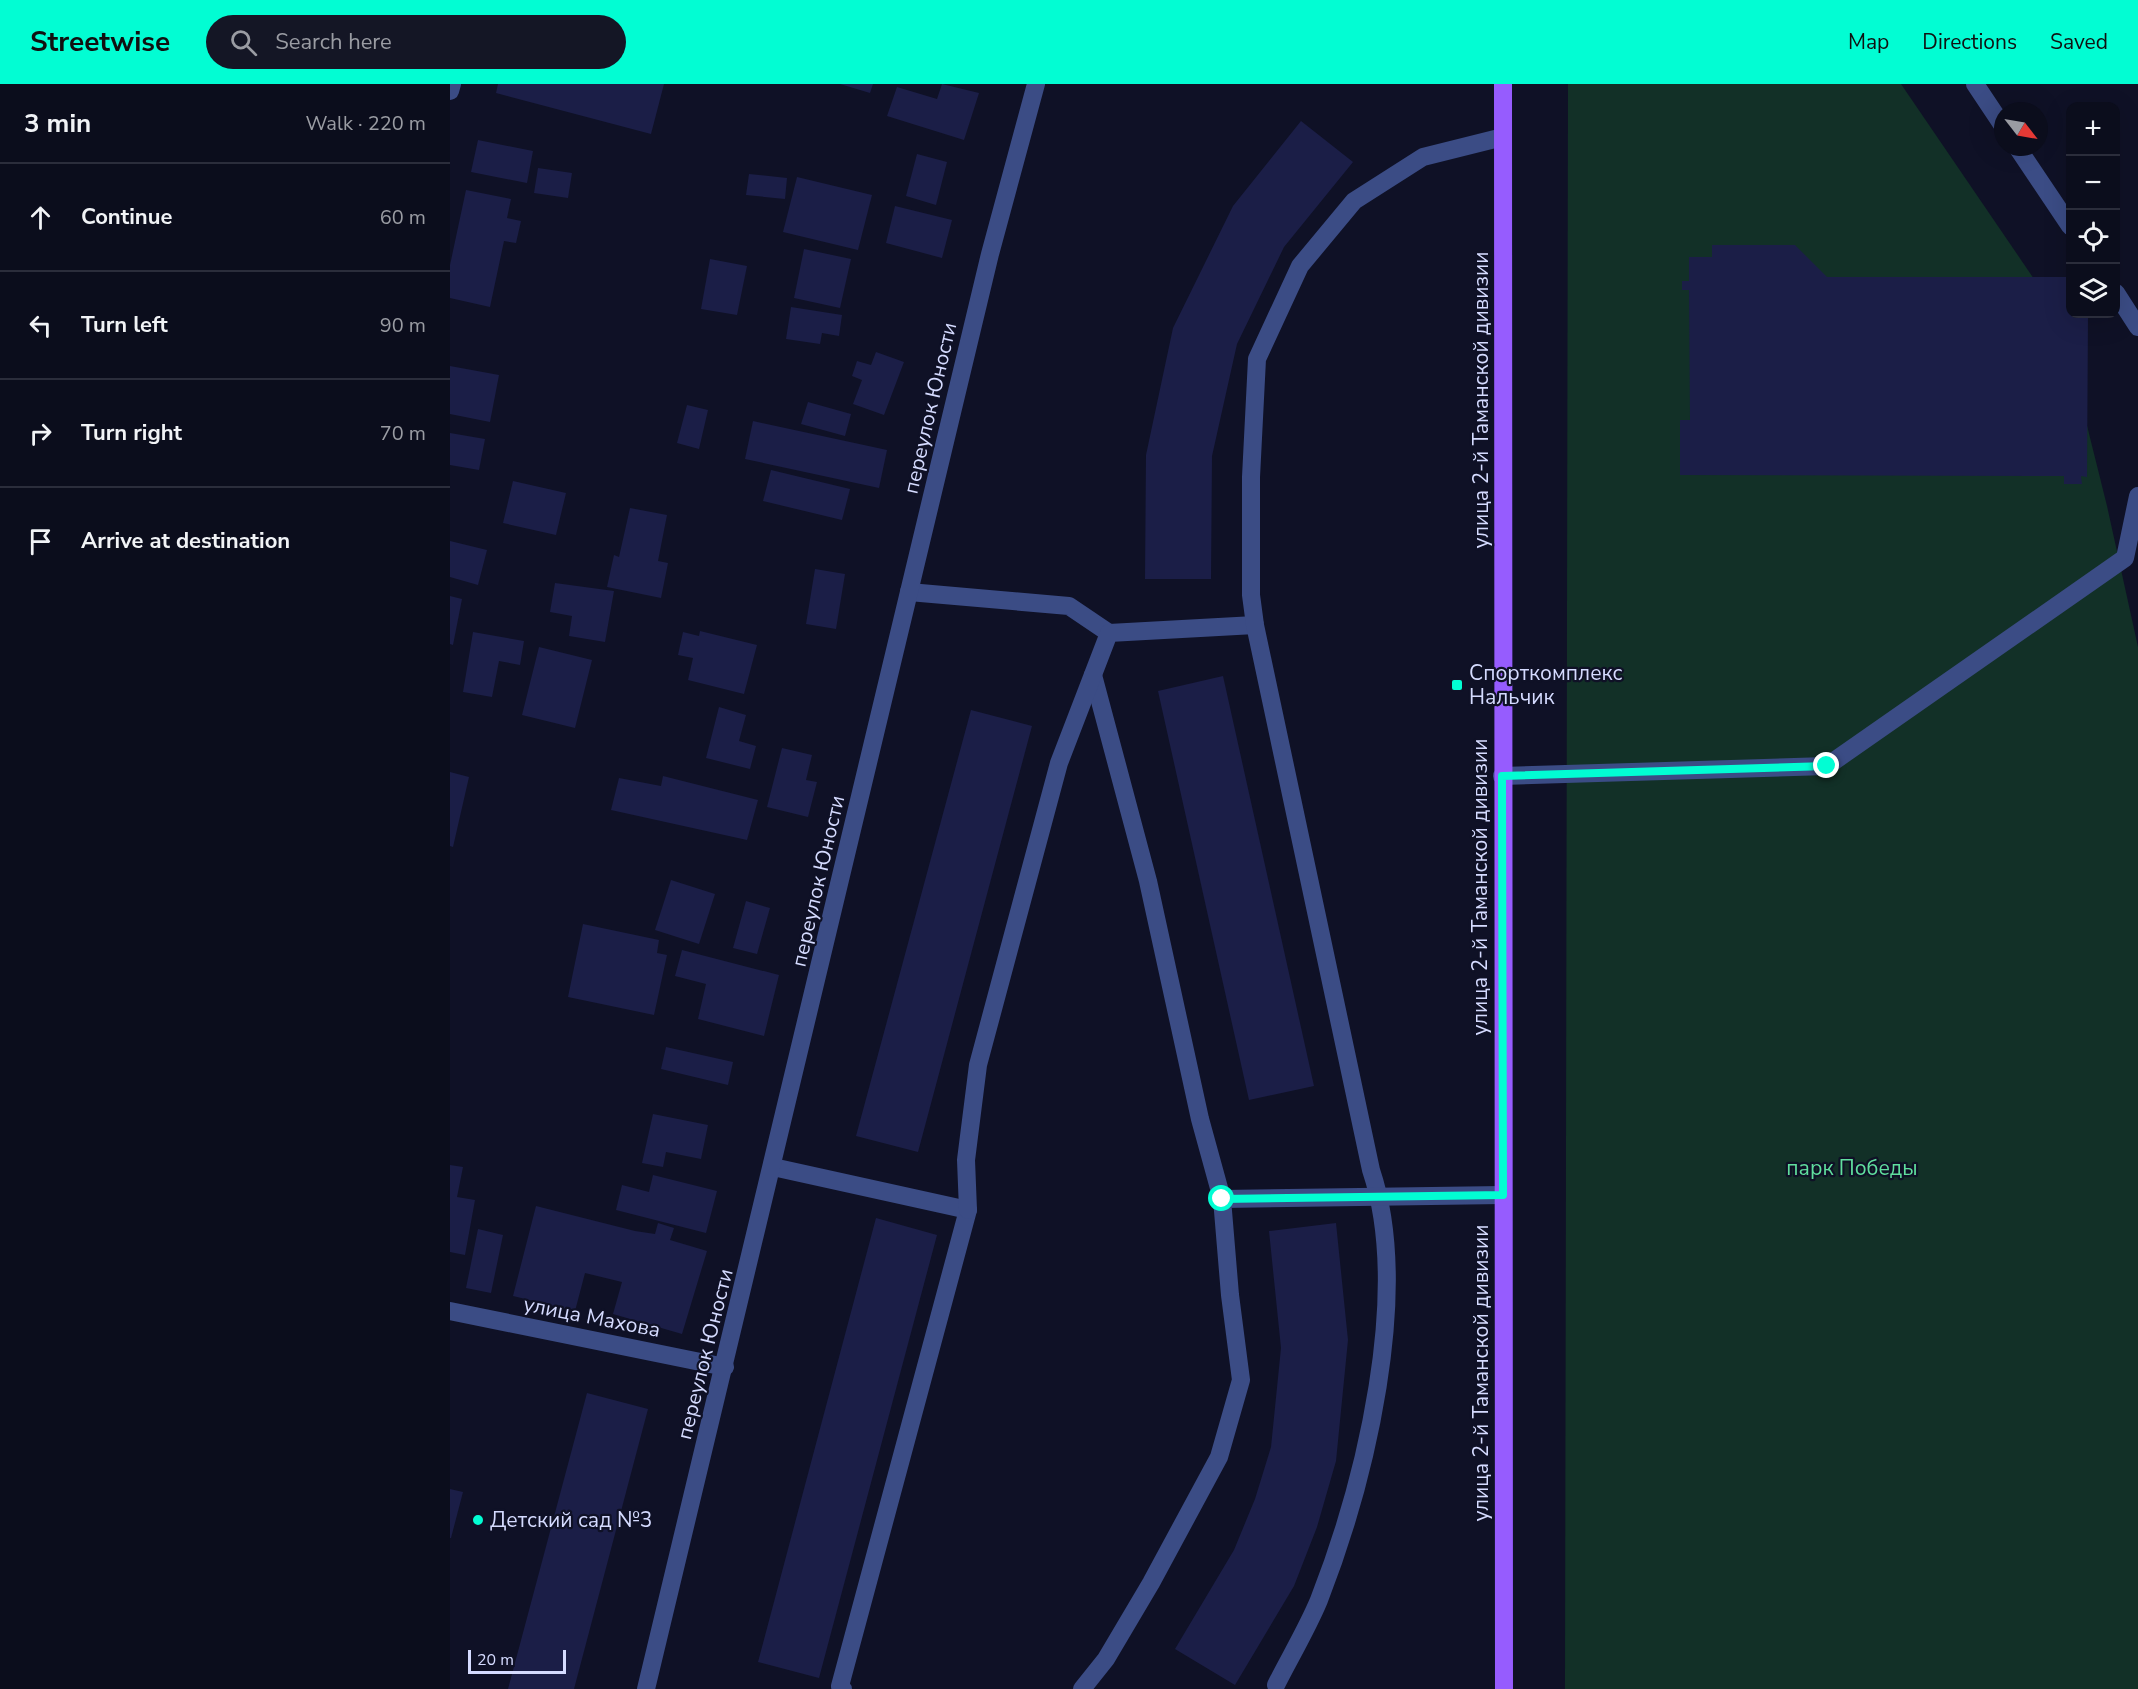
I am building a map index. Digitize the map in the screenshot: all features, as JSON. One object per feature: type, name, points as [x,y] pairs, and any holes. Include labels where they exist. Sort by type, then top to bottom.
[{"type":"main road","name":"улица 2-й Таманской дивизии","points":[[1503,84],[1504,1689]]},
{"type":"street","points":[[450,91],[452,84]]},
{"type":"street","name":"переулок Юности","points":[[646,1689],[773,1167],[990,254],[1036,84]]},
{"type":"street","points":[[1975,84],[1994,112]]},
{"type":"street","points":[[1276,1685],[1318,1602],[1353,1502],[1379,1377],[1388,1271],[1380,1196],[1371,1170],[1255,625],[1251,595],[1251,477],[1257,359],[1300,266],[1354,201],[1423,157],[1503,137]]},
{"type":"street","points":[[2023,156],[2066,220]]},
{"type":"street","points":[[2120,300],[2138,327]]},
{"type":"street","points":[[1502,776],[1827,766],[2125,558],[2138,496]]},
{"type":"street","points":[[909,592],[1070,606],[1109,633],[1255,625]]},
{"type":"street","points":[[843,1689],[840,1686],[968,1210],[966,1160],[978,1065],[1059,763],[1109,633]]},
{"type":"street","points":[[1082,1689],[1106,1659],[1151,1583],[1219,1457],[1241,1380],[1222,1199],[1200,1119],[1148,881],[1092,675]]},
{"type":"street","points":[[773,1167],[968,1210]]},
{"type":"street","points":[[1222,1199],[1503,1195]]},
{"type":"street","name":"улица Махова","points":[[450,1311],[725,1367]]},
{"type":"green space","name":"парк Победы","points":[[1568,84],[1901,84],[2060,317],[2107,506],[2138,647],[2138,1689],[1565,1689]]},
{"type":"building","points":[[498,84],[664,84],[651,134],[496,93]]},
{"type":"building","points":[[840,84],[873,84],[870,93]]},
{"type":"building","points":[[942,84],[979,93],[964,140],[887,116],[897,87],[937,99]]},
{"type":"building","points":[[1301,121],[1353,162],[1284,247],[1237,344],[1212,456],[1211,579],[1145,579],[1146,455],[1173,328],[1233,206]]},
{"type":"building","points":[[478,140],[533,151],[527,183],[471,172]]},
{"type":"building","points":[[917,154],[947,162],[936,205],[906,196]]},
{"type":"building","points":[[538,168],[572,173],[568,198],[534,193]]},
{"type":"building","points":[[749,174],[787,178],[785,199],[746,195]]},
{"type":"building","points":[[797,177],[872,195],[858,250],[783,232]]},
{"type":"building","points":[[466,190],[511,199],[507,218],[521,221],[516,243],[504,241],[490,307],[450,298],[450,265]]},
{"type":"building","points":[[895,206],[952,220],[942,258],[886,243]]},
{"type":"building","points":[[1712,245],[1795,245],[1827,277],[2066,277],[2066,318],[2088,318],[2087,477],[2081,476],[2082,484],[2064,484],[2064,476],[1680,475],[1680,420],[1690,420],[1689,290],[1682,290],[1682,281],[1689,281],[1689,257],[1712,257]]},
{"type":"building","points":[[804,249],[851,259],[840,308],[794,298]]},
{"type":"building","points":[[710,259],[747,266],[737,315],[701,309]]},
{"type":"building","points":[[791,307],[842,315],[839,336],[822,333],[820,344],[786,339]]},
{"type":"building","points":[[876,352],[904,362],[884,415],[853,404],[862,380],[852,376],[857,361],[871,365]]},
{"type":"building","points":[[450,366],[499,375],[490,422],[450,414]]},
{"type":"building","points":[[808,402],[851,414],[845,436],[801,424]]},
{"type":"building","points":[[687,405],[708,410],[699,449],[677,443]]},
{"type":"building","points":[[753,421],[887,450],[879,488],[745,459]]},
{"type":"building","points":[[450,433],[485,439],[479,470],[450,465]]},
{"type":"building","points":[[771,470],[850,489],[842,520],[763,501]]},
{"type":"building","points":[[513,481],[566,493],[556,535],[503,523]]},
{"type":"building","points":[[630,508],[667,515],[658,561],[668,563],[661,598],[607,587],[614,555],[619,557]]},
{"type":"building","points":[[450,541],[487,550],[478,585],[450,577]]},
{"type":"building","points":[[815,569],[845,574],[836,629],[806,624]]},
{"type":"building","points":[[555,583],[614,591],[605,642],[569,636],[572,616],[550,612]]},
{"type":"building","points":[[450,596],[462,599],[453,645],[450,644]]},
{"type":"building","points":[[700,631],[757,645],[744,694],[688,680],[693,658],[678,655],[683,632],[699,636]]},
{"type":"building","points":[[473,632],[524,641],[520,665],[499,661],[492,697],[463,692]]},
{"type":"building","points":[[539,647],[592,660],[575,728],[522,715]]},
{"type":"building","points":[[1223,676],[1314,1086],[1249,1100],[1158,691]]},
{"type":"building","points":[[719,707],[746,715],[739,741],[756,746],[750,769],[706,758]]},
{"type":"building","points":[[971,710],[1032,726],[918,1152],[856,1136]]},
{"type":"building","points":[[782,748],[812,755],[806,780],[817,782],[808,817],[767,807]]},
{"type":"building","points":[[450,772],[469,777],[453,847],[450,846]]},
{"type":"building","points":[[663,776],[758,800],[747,840],[611,810],[619,778],[661,786]]},
{"type":"building","points":[[671,880],[715,894],[699,944],[655,930]]},
{"type":"building","points":[[746,901],[770,908],[757,954],[733,948]]},
{"type":"building","points":[[583,924],[659,940],[657,953],[667,955],[654,1015],[568,997]]},
{"type":"building","points":[[682,950],[779,975],[764,1036],[698,1019],[706,984],[675,976]]},
{"type":"building","points":[[666,1047],[733,1062],[728,1085],[661,1069]]},
{"type":"building","points":[[653,1114],[708,1125],[701,1159],[666,1152],[663,1167],[642,1163]]},
{"type":"building","points":[[450,1165],[463,1167],[457,1197],[475,1200],[465,1255],[450,1252]]},
{"type":"building","points":[[653,1175],[717,1191],[706,1233],[616,1210],[622,1185],[649,1192]]},
{"type":"building","points":[[536,1206],[655,1234],[658,1223],[674,1228],[670,1240],[707,1251],[682,1334],[613,1314],[622,1282],[585,1273],[575,1311],[513,1296]]},
{"type":"building","points":[[876,1218],[937,1235],[819,1678],[758,1662]]},
{"type":"building","points":[[1336,1223],[1348,1340],[1336,1461],[1317,1527],[1294,1586],[1235,1685],[1175,1649],[1234,1550],[1255,1499],[1271,1447],[1281,1348],[1269,1231]]},
{"type":"building","points":[[478,1229],[503,1235],[491,1293],[466,1288]]},
{"type":"building","points":[[587,1393],[648,1409],[574,1689],[508,1689]]},
{"type":"building","points":[[450,1489],[463,1492],[451,1538],[450,1538]]},
{"type":"place","name":"Спорткомплекс Нальчик","points":[[1457,685]]},
{"type":"place","name":"Детский сад №3","points":[[478,1520]]},
{"type":"route","points":[[1222,1199],[1503,1195],[1502,776],[1827,766]]}]
